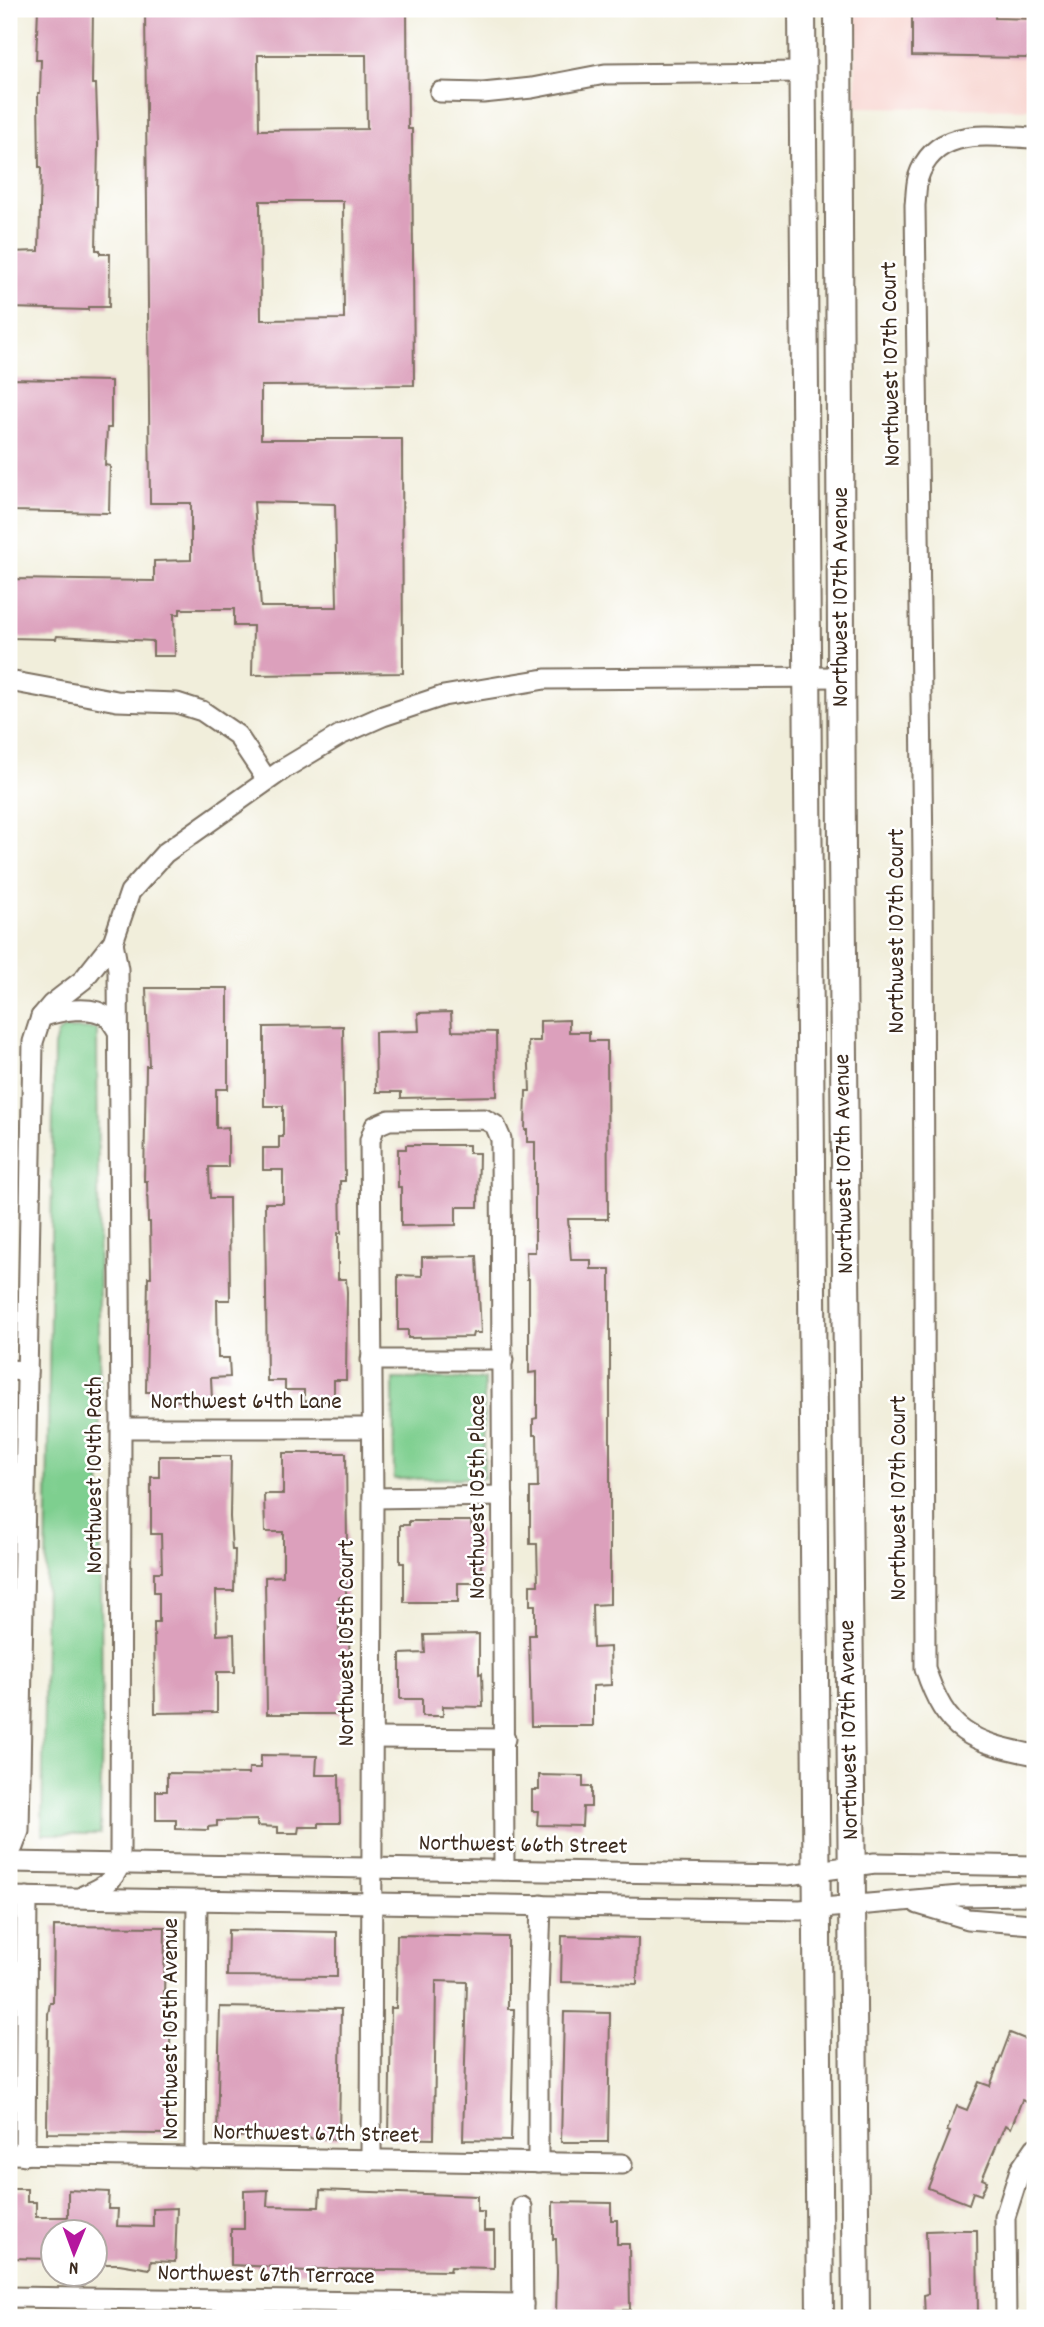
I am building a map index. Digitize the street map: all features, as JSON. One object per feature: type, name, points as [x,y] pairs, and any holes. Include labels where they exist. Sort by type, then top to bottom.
[{"type":"main road","name":"Northwest 107th Avenue","points":[[802,9],[820,2318]]},
{"type":"main road","name":"Northwest 107th Avenue","points":[[838,9],[856,2318]]},
{"type":"street","points":[[440,92],[496,92],[605,74],[803,72]]},
{"type":"street","name":"Northwest 107th Court","points":[[1035,138],[962,137],[947,141],[931,155],[919,177],[915,205],[923,857],[925,1668],[934,1694],[947,1717],[972,1737],[1035,1755]]},
{"type":"street","points":[[9,1851],[19,1830],[15,1731],[18,1371],[33,1042],[41,1017],[52,1004],[83,980],[113,942],[130,892],[156,861],[179,841],[316,748],[383,716],[443,696],[545,679],[842,677]]},
{"type":"street","points":[[9,681],[117,701],[177,703],[202,711],[222,722],[237,735],[267,780]]},
{"type":"street","name":"Northwest 104th Path","points":[[113,942],[118,969],[120,1864]]},
{"type":"street","points":[[41,1017],[60,1011],[94,1011],[108,1017],[118,1031]]},
{"type":"street","name":"Northwest 105th Court","points":[[371,2160],[373,1499],[370,1140],[375,1126],[389,1120],[484,1119],[495,1125]]},
{"type":"street","name":"Northwest 105th Place","points":[[495,1125],[501,1139],[504,1870]]},
{"type":"street","points":[[371,1360],[503,1360]]},
{"type":"street","name":"Northwest 64th Lane","points":[[121,1428],[372,1428]]},
{"type":"street","points":[[373,1499],[503,1496]]},
{"type":"street","points":[[372,1738],[505,1739]]},
{"type":"street","name":"Northwest 66th Street","points":[[9,1862],[788,1875],[901,1862],[1035,1866]]},
{"type":"street","points":[[81,1897],[101,1888],[114,1878],[120,1864]]},
{"type":"street","points":[[17,2155],[18,1897],[818,1908],[960,1896],[1035,1895]]},
{"type":"street","name":"Northwest 105th Avenue","points":[[195,2158],[197,1900]]},
{"type":"street","points":[[910,1901],[968,1919],[1032,1924]]},
{"type":"street","points":[[538,2163],[541,1905]]},
{"type":"street","points":[[1006,2318],[1005,2217],[1020,2170],[1035,2148]]},
{"type":"street","name":"Northwest 67th Street","points":[[17,2155],[622,2164]]},
{"type":"street","points":[[522,2207],[523,2311]]},
{"type":"street","name":"Northwest 67th Terrace","points":[[9,2297],[523,2311]]},
{"type":"street","points":[[48,2298],[48,2318]]},
{"type":"shaded area","points":[[855,9],[1035,9],[1035,109],[856,107]]},
{"type":"green space","points":[[63,1029],[97,1029],[102,1722],[100,1834],[42,1834],[54,1046],[58,1033]]},
{"type":"green space","points":[[484,1378],[484,1478],[394,1479],[393,1379]]},
{"type":"building","points":[[38,9],[93,9],[92,84],[96,84],[98,144],[96,250],[100,250],[100,254],[110,254],[109,307],[88,307],[88,310],[9,308],[9,252],[39,251],[41,167],[38,93],[41,60],[36,60]]},
{"type":"building","points":[[145,9],[407,9],[408,129],[412,129],[414,385],[261,386],[261,439],[402,439],[403,673],[252,675],[253,626],[234,626],[234,609],[180,609],[180,614],[174,614],[175,656],[153,656],[153,641],[57,636],[56,639],[9,638],[9,579],[154,581],[154,561],[191,560],[191,503],[150,503]],"holes":[[[258,55],[366,55],[367,129],[259,130]],[[260,201],[343,201],[344,319],[261,320]],[[254,502],[335,504],[337,607],[261,607]]]},
{"type":"building","points":[[912,9],[995,9],[995,18],[1035,19],[1035,51],[1027,58],[912,56]]},
{"type":"building","points":[[9,379],[111,381],[111,428],[107,428],[105,465],[110,466],[109,513],[11,511]]},
{"type":"building","points":[[146,988],[228,988],[228,1089],[216,1089],[216,1128],[228,1127],[228,1167],[209,1167],[210,1198],[229,1198],[230,1300],[217,1300],[218,1358],[229,1358],[230,1377],[211,1378],[212,1400],[153,1401],[153,1392],[146,1392],[148,1277],[151,1277],[150,1222],[147,1181],[144,1181],[146,1066],[149,1066]]},
{"type":"building","points":[[451,1012],[452,1031],[496,1032],[497,1096],[401,1098],[401,1092],[376,1092],[375,1032],[419,1031],[418,1013]]},
{"type":"building","points":[[569,1020],[569,1032],[589,1032],[589,1041],[607,1041],[608,1219],[568,1219],[571,1260],[591,1260],[591,1269],[610,1269],[610,1604],[592,1605],[593,1648],[610,1647],[611,1685],[593,1686],[593,1726],[531,1726],[529,1635],[535,1635],[535,1605],[530,1605],[530,1585],[538,1585],[537,1544],[530,1544],[530,1488],[538,1488],[537,1435],[533,1435],[533,1419],[537,1418],[537,1372],[529,1373],[529,1279],[526,1252],[535,1252],[535,1142],[527,1142],[525,1130],[526,1091],[530,1091],[528,1041],[540,1041],[540,1021]]},
{"type":"building","points":[[343,1026],[345,1181],[340,1181],[338,1279],[346,1279],[346,1380],[334,1380],[334,1401],[304,1401],[304,1390],[285,1390],[285,1381],[267,1381],[265,1203],[283,1203],[283,1170],[263,1170],[263,1148],[279,1148],[279,1137],[283,1137],[283,1106],[264,1106],[264,1027]]},
{"type":"building","points":[[406,1145],[469,1145],[469,1153],[479,1153],[478,1207],[456,1207],[456,1225],[401,1226],[398,1149],[406,1149]]},
{"type":"building","points":[[477,1256],[481,1333],[473,1333],[472,1337],[408,1338],[408,1330],[398,1330],[398,1275],[422,1276],[422,1257]]},
{"type":"building","points":[[283,1453],[346,1453],[347,1546],[341,1546],[346,1597],[339,1597],[339,1636],[349,1635],[350,1681],[349,1693],[341,1693],[341,1714],[267,1714],[265,1577],[283,1576],[283,1532],[265,1532],[264,1494],[283,1494]]},
{"type":"building","points":[[159,1456],[231,1456],[230,1517],[232,1550],[235,1550],[234,1591],[216,1591],[217,1635],[234,1634],[235,1672],[217,1672],[217,1712],[155,1713],[154,1622],[159,1622],[159,1592],[154,1592],[154,1572],[162,1572],[161,1534],[151,1534],[151,1477],[159,1477]]},
{"type":"building","points":[[409,1521],[471,1521],[472,1529],[481,1529],[481,1583],[458,1583],[458,1602],[404,1602],[400,1525],[409,1525]]},
{"type":"building","points":[[479,1634],[479,1674],[482,1673],[483,1707],[443,1706],[443,1716],[422,1716],[422,1699],[400,1699],[400,1654],[425,1653],[424,1635]]},
{"type":"building","points":[[261,1755],[317,1756],[316,1775],[339,1775],[340,1823],[319,1823],[319,1827],[299,1827],[298,1833],[278,1833],[278,1827],[257,1826],[257,1820],[217,1821],[217,1826],[208,1827],[208,1830],[176,1829],[176,1820],[156,1820],[156,1791],[167,1791],[167,1773],[249,1774],[249,1768],[261,1768]]},
{"type":"building","points":[[539,1775],[583,1776],[583,1787],[591,1787],[591,1807],[583,1807],[582,1826],[537,1825],[538,1811],[532,1811],[532,1790],[539,1790]]},
{"type":"building","points":[[54,1926],[165,1927],[164,2003],[171,2003],[168,2134],[47,2133],[48,2014],[50,2003],[53,2003]]},
{"type":"building","points":[[228,1930],[337,1932],[337,1977],[227,1976]]},
{"type":"building","points":[[397,1935],[508,1937],[508,2009],[514,2009],[511,2141],[463,2140],[467,1982],[436,1981],[434,2139],[389,2138],[391,2008],[396,2008]]},
{"type":"building","points":[[562,1936],[638,1938],[637,1984],[561,1982]]},
{"type":"building","points":[[220,2007],[341,2009],[339,2139],[217,2136]]},
{"type":"building","points":[[564,2012],[610,2013],[608,2142],[561,2142]]},
{"type":"building","points":[[1010,2033],[1035,2043],[1035,2106],[1022,2100],[1011,2128],[1005,2125],[982,2179],[987,2181],[981,2195],[973,2192],[969,2204],[928,2188],[957,2106],[967,2110],[979,2082],[990,2086]]},
{"type":"building","points":[[9,2189],[27,2189],[27,2202],[36,2202],[36,2217],[68,2217],[68,2190],[109,2192],[108,2209],[118,2209],[117,2226],[153,2227],[153,2209],[177,2208],[175,2262],[151,2261],[150,2269],[108,2264],[108,2218],[38,2218],[38,2259],[9,2258]]},
{"type":"building","points":[[268,2190],[267,2206],[319,2207],[320,2190],[477,2196],[477,2212],[484,2212],[484,2231],[494,2231],[494,2268],[451,2267],[450,2271],[313,2269],[313,2272],[231,2265],[231,2229],[244,2229],[244,2191]]},
{"type":"building","points":[[553,2202],[611,2203],[611,2220],[617,2220],[617,2244],[629,2244],[630,2310],[612,2310],[611,2318],[556,2318],[557,2272],[556,2239],[553,2239]]},
{"type":"building","points":[[977,2230],[978,2318],[925,2318],[924,2295],[928,2294],[926,2231]]}]
